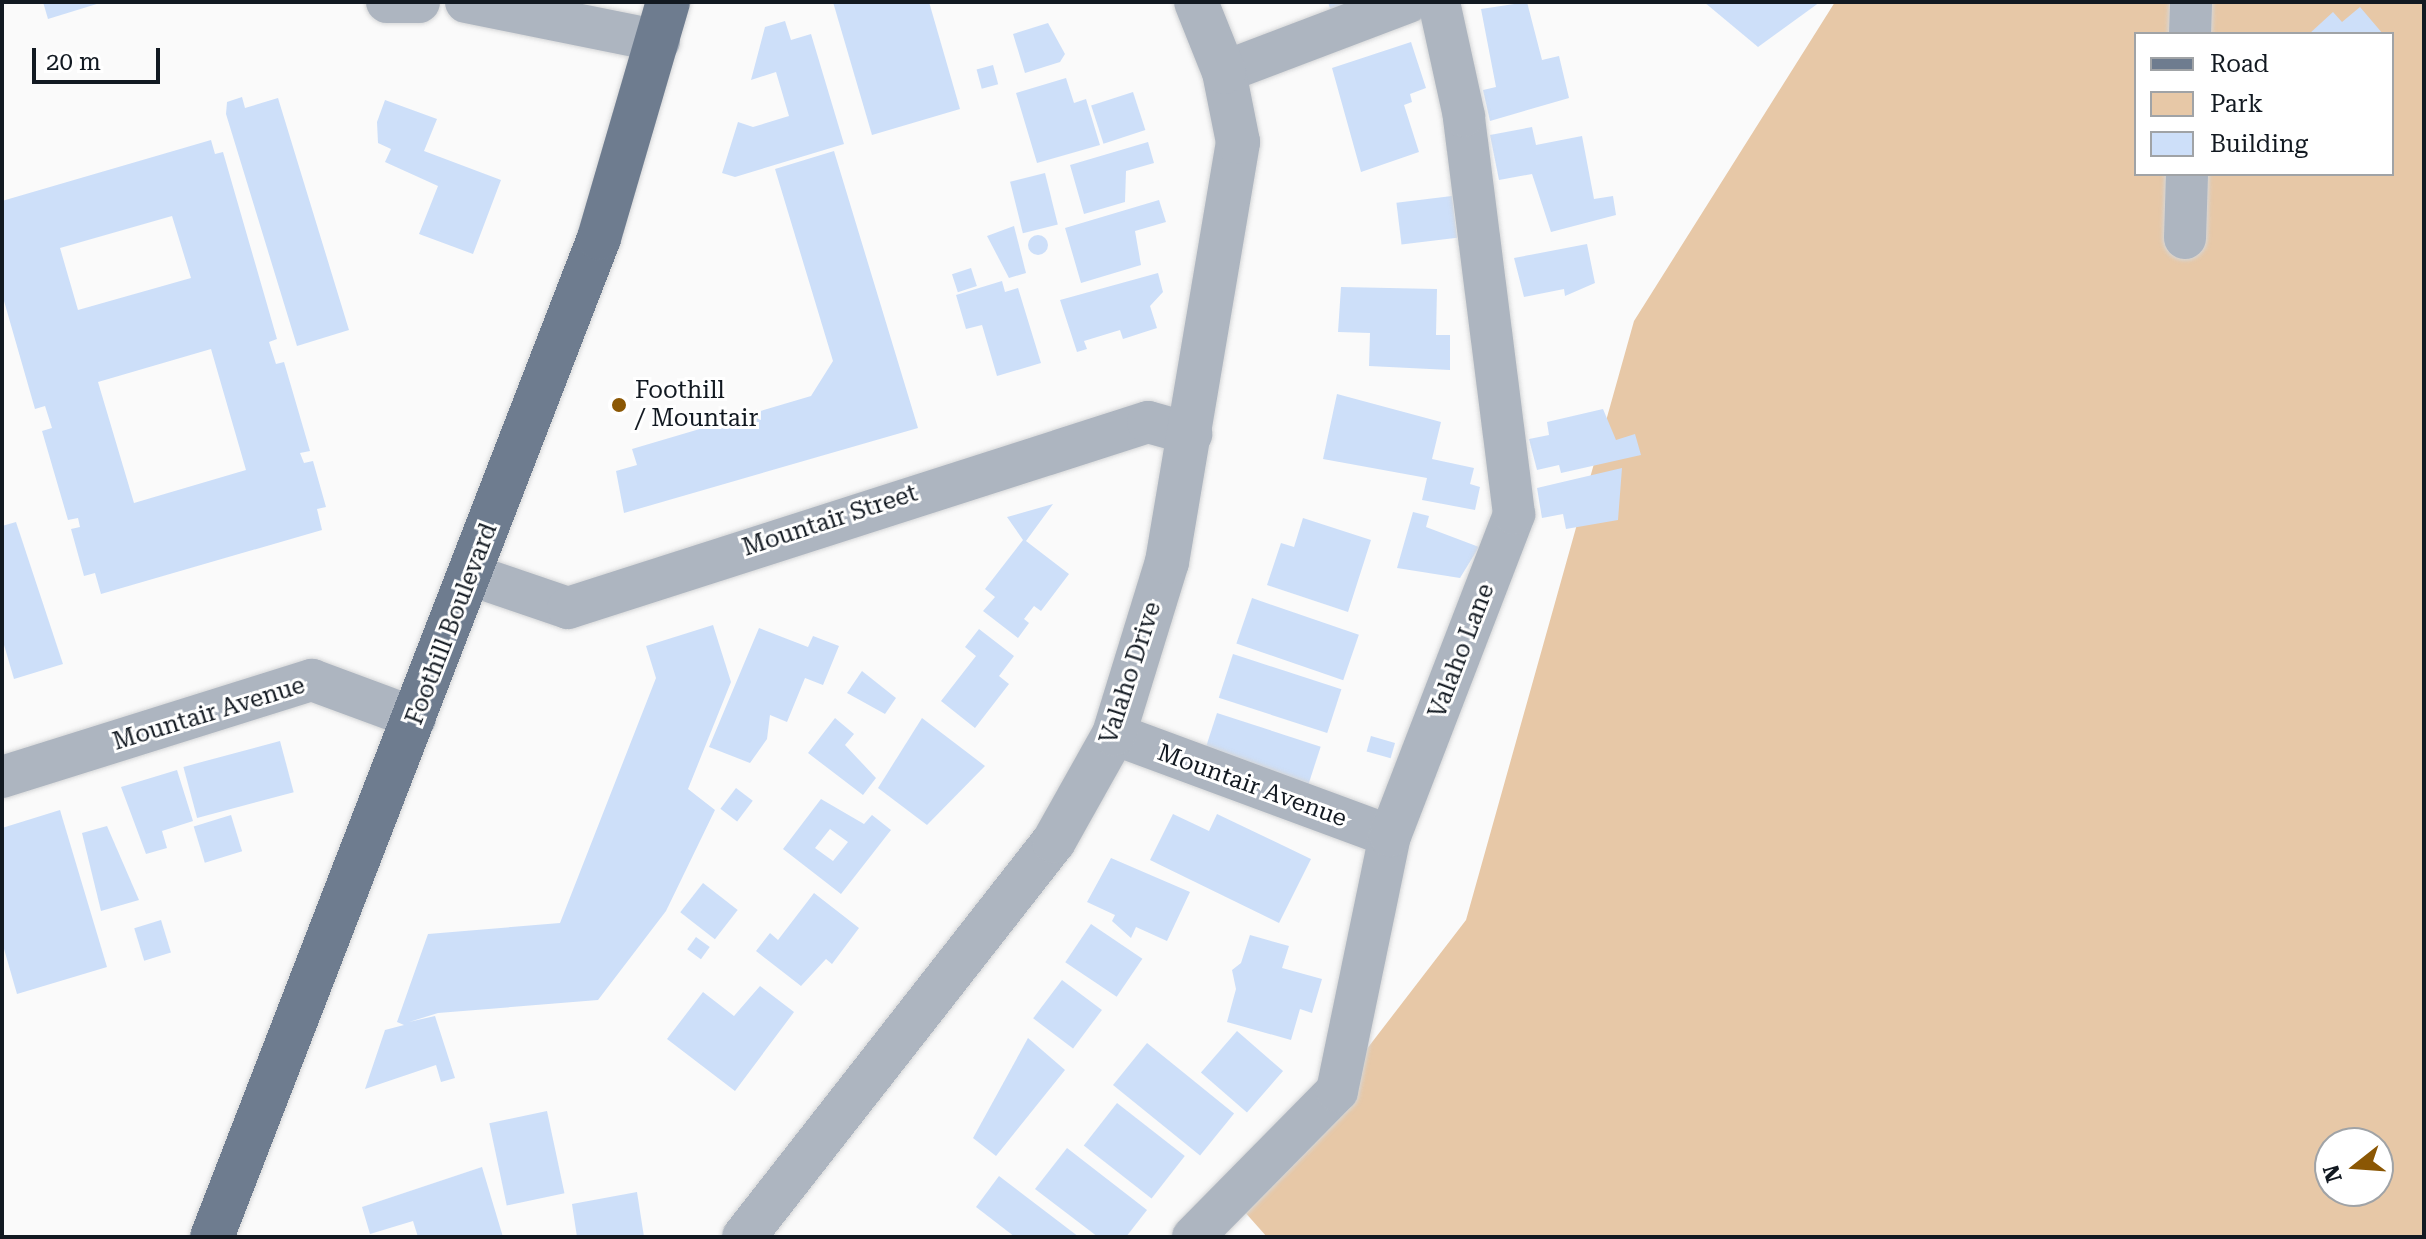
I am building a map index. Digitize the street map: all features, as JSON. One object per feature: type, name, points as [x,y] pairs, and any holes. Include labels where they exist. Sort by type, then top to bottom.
[{"type":"main road","name":"Foothill Boulevard","points":[[212,1237],[599,238],[664,21]]},
{"type":"street","points":[[387,2],[419,2]]},
{"type":"street","points":[[466,2],[664,21]]},
{"type":"street","name":"Valaho Drive","points":[[744,1237],[1054,841],[1114,734],[1167,562],[1238,142],[1224,72],[1196,2]]},
{"type":"street","points":[[1224,72],[1408,2]]},
{"type":"street","name":"Valaho Lane","points":[[1193,1237],[1337,1091],[1390,836],[1514,514],[1464,116],[1439,2]]},
{"type":"street","points":[[2190,32],[2191,2]]},
{"type":"street","points":[[2185,238],[2187,176]]},
{"type":"street","name":"Mountair Street","points":[[471,575],[568,608],[1148,422],[1191,434]]},
{"type":"street","name":"Mountair Avenue","points":[[2,777],[312,680],[415,718]]},
{"type":"street","name":"Mountair Avenue","points":[[1114,734],[1390,836]]},
{"type":"green space","points":[[1835,2],[2424,2],[2424,1237],[1267,1237],[1243,1210],[1466,920],[1634,321]]},
{"type":"building","points":[[43,2],[100,2],[100,3],[48,19]]},
{"type":"building","points":[[833,2],[929,2],[960,109],[872,135]]},
{"type":"building","points":[[1328,2],[1358,2],[1331,12]]},
{"type":"building","points":[[1527,2],[1542,60],[1559,56],[1569,98],[1490,121],[1483,90],[1496,87],[1481,9]]},
{"type":"building","points":[[1704,2],[1820,2],[1758,47]]},
{"type":"building","points":[[2360,7],[2381,32],[2311,32],[2333,12],[2342,22]]},
{"type":"building","points":[[785,21],[791,40],[811,34],[844,144],[735,177],[722,173],[738,122],[753,127],[789,116],[776,72],[751,80],[765,27]]},
{"type":"building","points":[[1048,23],[1065,54],[1060,62],[1025,73],[1013,34]]},
{"type":"building","points":[[1411,42],[1426,88],[1410,94],[1412,102],[1404,105],[1419,152],[1361,172],[1332,68]]},
{"type":"building","points":[[993,65],[998,84],[982,89],[977,69]]},
{"type":"building","points":[[1066,78],[1074,103],[1086,99],[1100,145],[1037,163],[1016,93]]},
{"type":"building","points":[[1133,92],[1145,130],[1104,144],[1091,106]]},
{"type":"building","points":[[242,97],[245,108],[278,98],[349,330],[297,346],[226,114],[227,102]]},
{"type":"building","points":[[385,100],[437,119],[424,151],[501,180],[473,254],[419,234],[438,186],[385,162],[391,149],[378,143],[377,122]]},
{"type":"building","points":[[1532,127],[1536,145],[1582,136],[1594,199],[1613,196],[1616,215],[1551,232],[1532,174],[1499,180],[1490,135]]},
{"type":"building","points":[[211,140],[215,154],[223,152],[277,339],[269,342],[276,364],[284,362],[310,451],[300,453],[304,463],[313,461],[326,507],[317,509],[322,530],[101,594],[95,573],[84,576],[71,529],[80,527],[78,518],[68,520],[42,431],[52,428],[45,406],[35,409],[2,294],[2,201]],"holes":[[[172,216],[191,278],[78,310],[60,248]],[[211,349],[246,470],[134,503],[98,382]]]},
{"type":"building","points":[[1148,142],[1154,163],[1126,171],[1125,202],[1084,214],[1070,165]]},
{"type":"building","points":[[834,151],[918,428],[624,513],[616,471],[637,465],[632,449],[811,396],[833,361],[775,169]]},
{"type":"building","points":[[1045,173],[1058,224],[1023,233],[1010,182]]},
{"type":"building","points":[[1452,196],[1457,238],[1402,245],[1396,203]]},
{"type":"building","points":[[1159,200],[1166,222],[1135,231],[1141,265],[1081,283],[1065,228]]},
{"type":"building","points":[[1014,226],[1026,273],[1009,278],[987,236]]},
{"type":"building","points":[[1038,235],[1045,238],[1048,245],[1045,252],[1038,255],[1031,252],[1028,245],[1031,238]]},
{"type":"building","points":[[1587,244],[1595,283],[1565,296],[1564,289],[1524,297],[1514,258]]},
{"type":"building","points":[[971,268],[977,286],[958,292],[952,274]]},
{"type":"building","points":[[1158,273],[1163,292],[1150,306],[1157,328],[1123,339],[1120,330],[1084,341],[1087,349],[1077,352],[1060,300]]},
{"type":"building","points":[[1002,281],[1005,292],[1018,288],[1041,363],[997,376],[982,325],[966,329],[956,295]]},
{"type":"building","points":[[1341,287],[1437,289],[1436,335],[1450,335],[1450,370],[1369,366],[1370,333],[1338,332]]},
{"type":"building","points":[[1337,394],[1441,422],[1432,459],[1474,468],[1470,484],[1480,487],[1475,510],[1422,500],[1427,478],[1323,459]]},
{"type":"building","points":[[1603,409],[1616,440],[1635,434],[1641,455],[1561,473],[1559,465],[1537,470],[1529,439],[1549,435],[1547,422]]},
{"type":"building","points":[[1622,468],[1618,520],[1566,529],[1563,514],[1542,518],[1537,488]]},
{"type":"building","points":[[1053,504],[1026,541],[1069,574],[1041,611],[1034,606],[1024,619],[1029,623],[1018,638],[983,611],[995,597],[985,589],[1023,540],[1007,517]]},
{"type":"building","points":[[1413,512],[1429,516],[1426,527],[1479,547],[1460,578],[1397,568]]},
{"type":"building","points":[[1303,518],[1371,540],[1348,612],[1267,585],[1281,543],[1294,547]]},
{"type":"building","points":[[16,522],[63,664],[14,679],[2,638],[2,526]]},
{"type":"building","points":[[1252,598],[1359,635],[1343,680],[1236,643]]},
{"type":"building","points":[[713,625],[731,682],[688,789],[715,810],[666,911],[598,1000],[438,1013],[409,1022],[435,1016],[455,1078],[441,1082],[436,1065],[365,1089],[385,1030],[404,1025],[397,1022],[428,934],[560,923],[656,678],[646,646]]},
{"type":"building","points":[[759,628],[808,647],[813,636],[839,646],[823,685],[805,678],[787,722],[770,715],[767,739],[750,763],[709,747]]},
{"type":"building","points":[[979,629],[1014,656],[999,676],[1009,684],[975,728],[941,701],[976,656],[965,647]]},
{"type":"building","points":[[1233,654],[1341,689],[1327,733],[1219,698]]},
{"type":"building","points":[[862,671],[896,698],[885,714],[847,693]]},
{"type":"building","points":[[1217,713],[1321,747],[1307,789],[1203,756]]},
{"type":"building","points":[[835,718],[854,734],[845,745],[876,778],[863,795],[808,753]]},
{"type":"building","points":[[922,718],[985,766],[927,825],[878,788]]},
{"type":"building","points":[[1371,736],[1395,743],[1391,758],[1367,751]]},
{"type":"building","points":[[280,741],[294,792],[197,818],[183,767]]},
{"type":"building","points":[[177,770],[193,821],[162,831],[167,848],[146,854],[121,787]]},
{"type":"building","points":[[736,788],[753,801],[737,821],[720,809]]},
{"type":"building","points":[[821,799],[864,824],[872,815],[891,830],[841,894],[783,849]],"holes":[[[830,829],[848,842],[833,861],[815,848]]]},
{"type":"building","points":[[60,810],[107,967],[17,994],[2,942],[2,828]]},
{"type":"building","points":[[1173,814],[1209,831],[1217,814],[1311,859],[1279,923],[1150,860]]},
{"type":"building","points":[[231,815],[242,851],[205,863],[194,826]]},
{"type":"building","points":[[107,826],[139,900],[101,911],[82,833]]},
{"type":"building","points":[[1111,858],[1190,892],[1167,941],[1136,927],[1131,938],[1112,921],[1115,915],[1087,902]]},
{"type":"building","points":[[703,883],[738,910],[715,939],[680,912]]},
{"type":"building","points":[[814,893],[859,928],[832,964],[826,959],[801,986],[756,951],[770,933],[778,940]]},
{"type":"building","points":[[161,920],[171,953],[144,961],[134,928]]},
{"type":"building","points":[[1091,924],[1142,959],[1117,997],[1065,962]]},
{"type":"building","points":[[1250,935],[1289,946],[1282,968],[1322,979],[1312,1013],[1300,1009],[1291,1040],[1227,1022],[1236,989],[1232,970],[1241,963]]},
{"type":"building","points":[[696,937],[710,947],[701,959],[687,949]]},
{"type":"building","points":[[1062,980],[1102,1010],[1073,1048],[1033,1018]]},
{"type":"building","points":[[760,986],[794,1012],[735,1091],[667,1039],[703,992],[734,1016]]},
{"type":"building","points":[[1237,1031],[1283,1071],[1247,1113],[1201,1073]]},
{"type":"building","points":[[1028,1038],[1065,1070],[996,1156],[973,1138]]},
{"type":"building","points":[[1147,1043],[1234,1113],[1200,1155],[1113,1085]]},
{"type":"building","points":[[1117,1103],[1185,1156],[1152,1198],[1084,1146]]},
{"type":"building","points":[[547,1111],[564,1193],[507,1205],[489,1123]]},
{"type":"building","points":[[1067,1148],[1147,1210],[1126,1237],[1098,1237],[1035,1189]]},
{"type":"building","points":[[482,1167],[503,1237],[418,1237],[413,1221],[370,1234],[362,1207]]},
{"type":"building","points":[[999,1176],[1079,1237],[1015,1237],[976,1207]]},
{"type":"building","points":[[637,1192],[644,1237],[577,1237],[572,1204]]},
{"type":"place","name":"Foothill / Mountair","points":[[619,405]]}]
